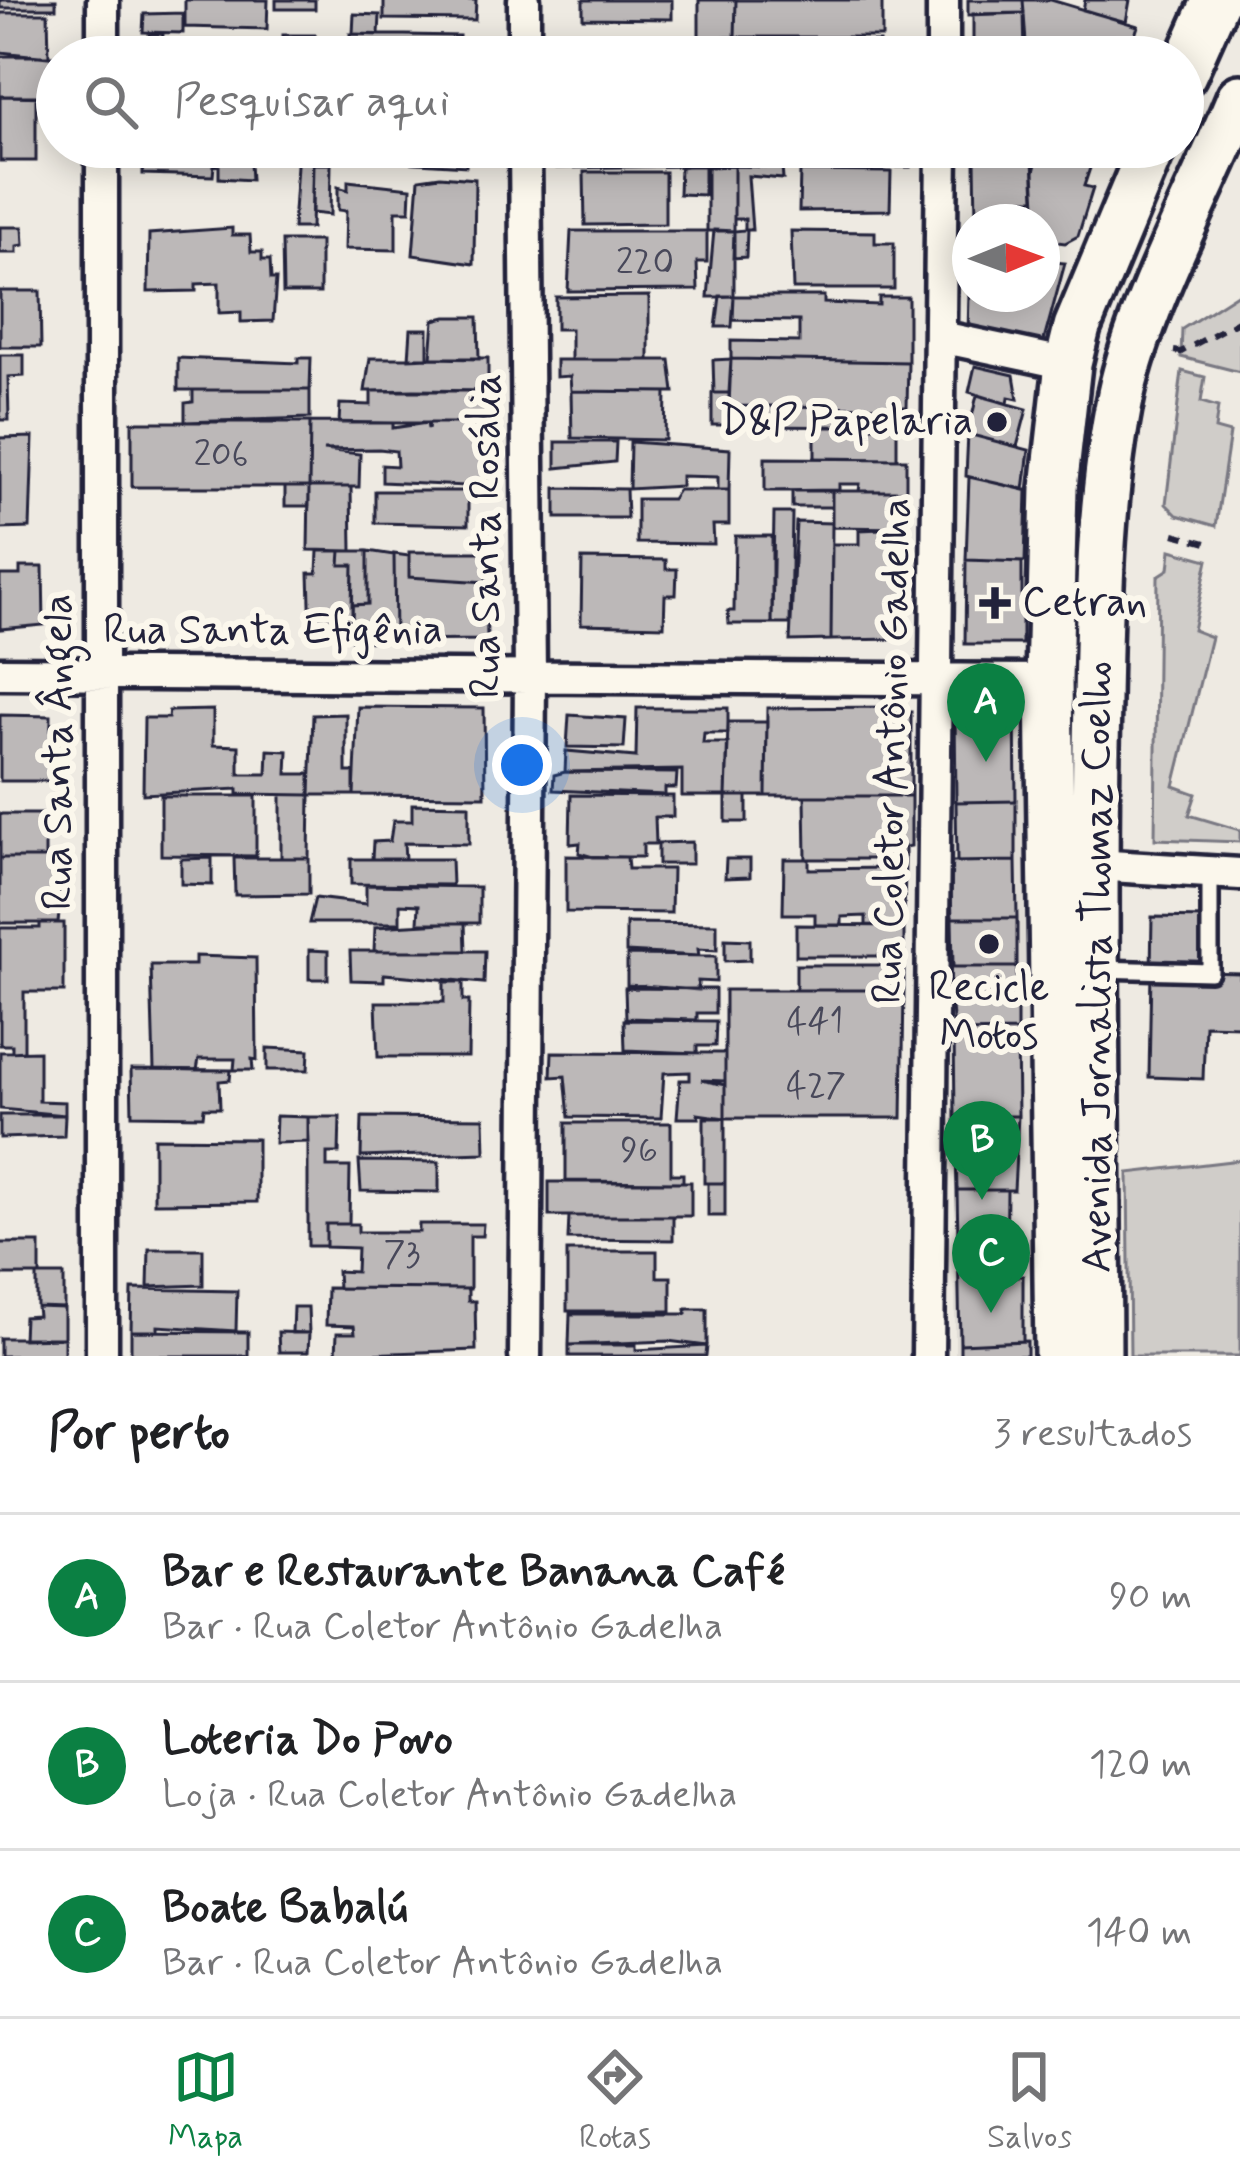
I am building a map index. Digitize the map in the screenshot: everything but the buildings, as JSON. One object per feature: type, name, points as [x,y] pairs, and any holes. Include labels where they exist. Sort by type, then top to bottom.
[{"type":"main road","points":[[1200,36],[1216,0]]},
{"type":"main road","name":"Avenida Jornalista Thomaz Coelho","points":[[1098,1356],[1094,865],[1100,559],[1123,387],[1240,98]]},
{"type":"main road","name":"Avenida Jornalista Thomaz Coelho","points":[[1058,1356],[1049,680],[1054,488],[1067,364],[1143,168]]},
{"type":"street","points":[[103,0],[103,36]]},
{"type":"street","points":[[524,0],[524,36]]},
{"type":"street","points":[[943,0],[943,36]]},
{"type":"street","name":"Rua Santa Ângela","points":[[102,168],[102,1356]]},
{"type":"street","name":"Rua Santa Rosália","points":[[525,168],[530,675],[525,1356]]},
{"type":"street","name":"Rua Coletor Antônio Gadelha","points":[[928,1356],[942,168]]},
{"type":"street","points":[[940,338],[1067,364]]},
{"type":"street","name":"Rua Santa Efigênia","points":[[0,673],[1049,680]]},
{"type":"street","points":[[1094,865],[1225,873]]},
{"type":"lane","points":[[1095,968],[1210,972],[1225,873]]},
{"type":"path","points":[[1159,348],[1181,352],[1240,320]]},
{"type":"path","points":[[1174,534],[1210,544]]},
{"type":"shaded area","points":[[1240,292],[1240,372],[1181,357],[1182,329]]},
{"type":"shaded area","points":[[1182,371],[1205,377],[1201,402],[1218,407],[1215,429],[1230,433],[1216,526],[1177,515],[1166,504]]},
{"type":"shaded area","points":[[1171,550],[1208,560],[1193,630],[1211,637],[1174,786],[1196,794],[1189,815],[1240,830],[1240,842],[1155,839],[1158,576],[1169,569]]},
{"type":"shaded area","points":[[956,710],[1025,710],[1030,1356],[955,1356]]},
{"type":"shaded area","points":[[1240,1160],[1240,1356],[1130,1356],[1128,1173]]},
{"type":"place","name":"D&P Papelaria","points":[[997,422]]},
{"type":"place","name":"Cetran","points":[[995,603]]},
{"type":"place","name":"Bar e Restaurante Banana Café","points":[[986,762]]},
{"type":"place","name":"Recicle Motos","points":[[989,944]]},
{"type":"place","name":"Loteria Do Povo","points":[[982,1200]]},
{"type":"place","name":"Boate Babalú","points":[[991,1313]]}]
